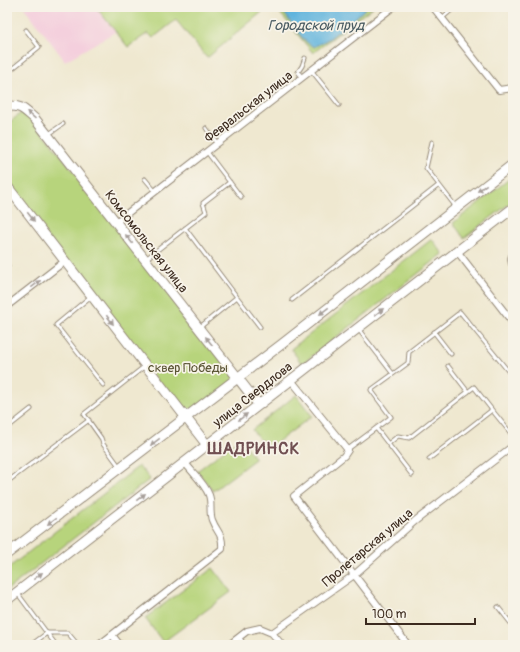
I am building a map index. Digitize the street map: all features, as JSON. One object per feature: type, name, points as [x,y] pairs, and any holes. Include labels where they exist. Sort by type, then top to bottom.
[{"type":"main road","name":"Комсомольская улица","points":[[7,106],[17,106],[25,110],[35,119],[259,405]]},
{"type":"main road","name":"улица Свердлова","points":[[7,554],[238,378],[513,164]]},
{"type":"main road","points":[[7,186],[207,445]]},
{"type":"main road","name":"улица Свердлова","points":[[7,600],[513,208]]},
{"type":"street","name":"Февральская улица","points":[[116,222],[393,7]]},
{"type":"street","points":[[433,7],[499,90],[513,88]]},
{"type":"street","points":[[457,251],[513,323]]},
{"type":"street","points":[[7,306],[65,261]]},
{"type":"street","points":[[291,380],[348,450],[344,456],[294,496],[408,645]]},
{"type":"street","name":"Пролетарская улица","points":[[272,633],[354,575],[415,521],[513,446]]},
{"type":"street","points":[[99,645],[222,549],[222,537],[210,516],[209,495],[185,463]]},
{"type":"street","points":[[229,645],[248,631],[260,628],[272,633],[282,645]]},
{"type":"street","points":[[112,635],[120,645]]},
{"type":"lane","points":[[442,18],[455,7]]},
{"type":"lane","points":[[7,73],[39,47],[26,30]]},
{"type":"lane","points":[[302,78],[298,72],[305,58]]},
{"type":"lane","points":[[312,70],[339,105]]},
{"type":"lane","points":[[48,135],[63,124]]},
{"type":"lane","points":[[206,128],[217,143]]},
{"type":"lane","points":[[432,142],[426,168],[457,208]]},
{"type":"lane","points":[[206,152],[241,197]]},
{"type":"lane","points":[[145,179],[155,192]]},
{"type":"lane","points":[[145,260],[206,212],[203,203],[230,182]]},
{"type":"lane","points":[[292,300],[439,185]]},
{"type":"lane","points":[[185,228],[260,327]]},
{"type":"lane","points":[[513,253],[511,255],[510,264],[513,268]]},
{"type":"lane","points":[[92,296],[56,325],[103,385]]},
{"type":"lane","points":[[199,328],[237,297]]},
{"type":"lane","points":[[348,450],[391,417],[371,390],[408,362],[409,352],[459,313],[513,377]]},
{"type":"lane","points":[[357,329],[393,374]]},
{"type":"lane","points":[[434,332],[450,354]]},
{"type":"lane","points":[[120,468],[103,444],[102,438],[84,414],[146,366]]},
{"type":"lane","points":[[448,366],[468,392]]},
{"type":"lane","points":[[388,444],[398,436],[409,438],[474,387],[513,436]]},
{"type":"lane","points":[[7,428],[32,409]]},
{"type":"lane","points":[[429,459],[492,410]]},
{"type":"lane","points":[[7,482],[89,420]]},
{"type":"lane","points":[[376,428],[412,475]]},
{"type":"lane","points":[[17,593],[56,645]]},
{"type":"lane","points":[[498,606],[513,626]]},
{"type":"lane","points":[[31,645],[47,633],[68,633],[78,645]]},
{"type":"lane","points":[[239,637],[245,645]]},
{"type":"shaded area","points":[[24,7],[96,7],[115,32],[65,61]]},
{"type":"green space","points":[[96,7],[268,7],[207,58],[176,20],[153,38],[148,33],[128,47]]},
{"type":"green space","points":[[275,7],[280,7],[302,37],[314,47],[330,38],[367,7],[373,7],[313,53]]},
{"type":"green space","name":"сквер Победы","points":[[25,110],[238,378],[186,418],[7,186],[7,124]]},
{"type":"green space","points":[[513,176],[513,201],[464,238],[453,223]]},
{"type":"green space","points":[[432,239],[443,254],[302,364],[291,349]]},
{"type":"green space","points":[[296,395],[312,416],[268,449],[252,430]]},
{"type":"green space","points":[[240,438],[255,459],[213,491],[197,471]]},
{"type":"green space","points":[[139,466],[150,479],[7,590],[7,569]]},
{"type":"green space","points":[[213,568],[231,592],[163,642],[145,618]]},
{"type":"water","name":"Городской пруд","points":[[280,7],[367,7],[330,38],[314,47],[300,35]]},
{"type":"district","name":"ШАДРИНСК","points":[[254,448]]}]
